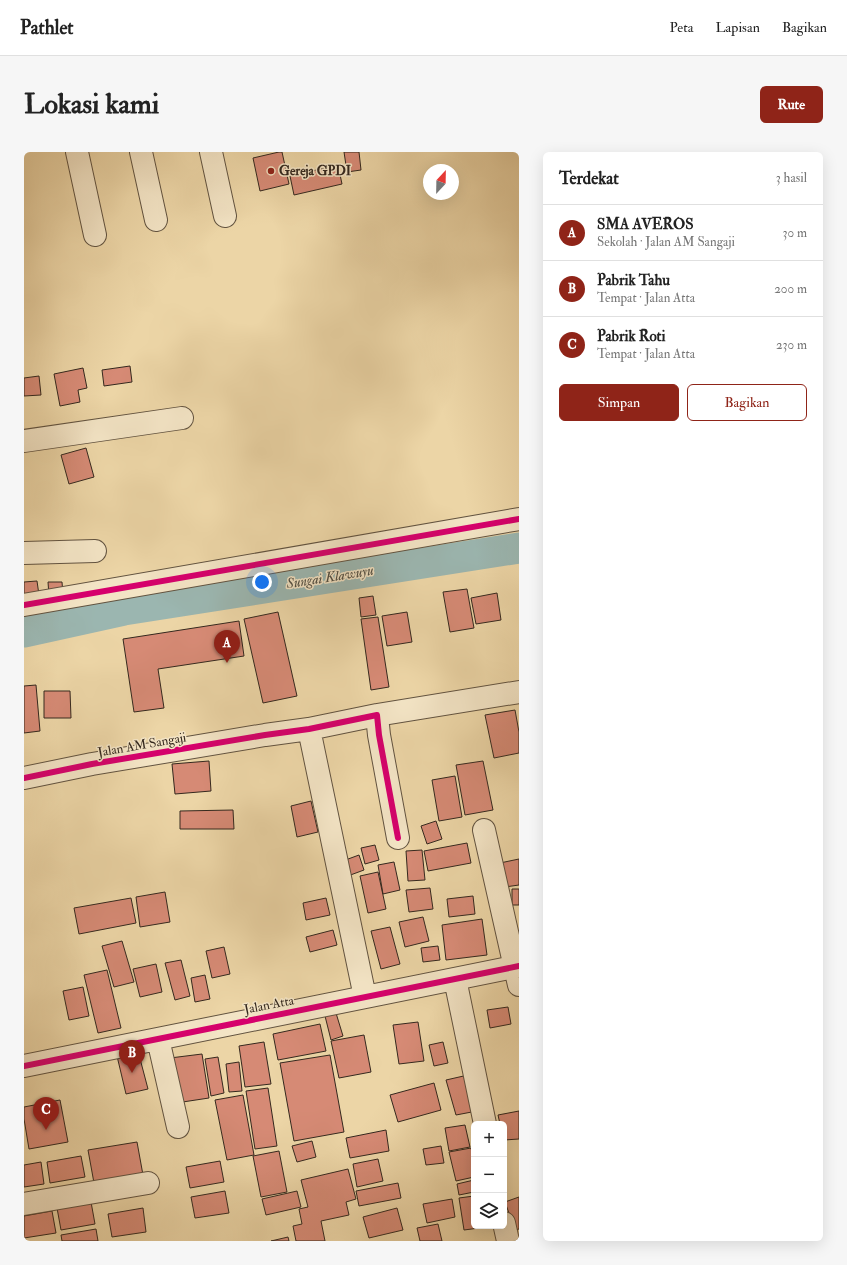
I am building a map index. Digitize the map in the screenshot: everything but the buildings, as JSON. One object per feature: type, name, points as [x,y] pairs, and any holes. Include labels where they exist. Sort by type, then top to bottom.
[{"type":"street","points":[[77,152],[95,235]]},
{"type":"street","points":[[141,152],[156,220]]},
{"type":"street","points":[[211,152],[225,216]]},
{"type":"street","points":[[24,440],[182,418]]},
{"type":"street","points":[[24,605],[519,519]]},
{"type":"street","points":[[24,553],[95,551]]},
{"type":"street","name":"Jalan AM Sangaji","points":[[24,778],[92,764],[309,729],[377,715],[519,692]]},
{"type":"street","points":[[377,715],[379,735],[398,838]]},
{"type":"street","points":[[309,729],[365,997]]},
{"type":"street","points":[[484,830],[517,973]]},
{"type":"street","name":"Jalan Atta","points":[[24,1066],[455,979],[517,973]]},
{"type":"street","points":[[455,979],[484,1121]]},
{"type":"street","points":[[158,1039],[178,1128]]},
{"type":"street","points":[[24,1204],[148,1183]]},
{"type":"street","points":[[505,1229],[508,1241]]},
{"type":"waterway","name":"Sungai Klawuyu","points":[[24,632],[124,610],[519,548]]},
{"type":"cycle path","points":[[24,605],[519,519]]},
{"type":"cycle path","points":[[24,778],[92,764],[309,729],[377,715],[379,735],[398,838]]},
{"type":"cycle path","points":[[24,1066],[519,966]]},
{"type":"place","name":"Gereja GPDI","points":[[271,171]]},
{"type":"place","name":"SMA AVEROS","points":[[227,663]]},
{"type":"place","name":"Pabrik Tahu","points":[[132,1073]]},
{"type":"place","name":"Pabrik Roti","points":[[46,1130]]}]
